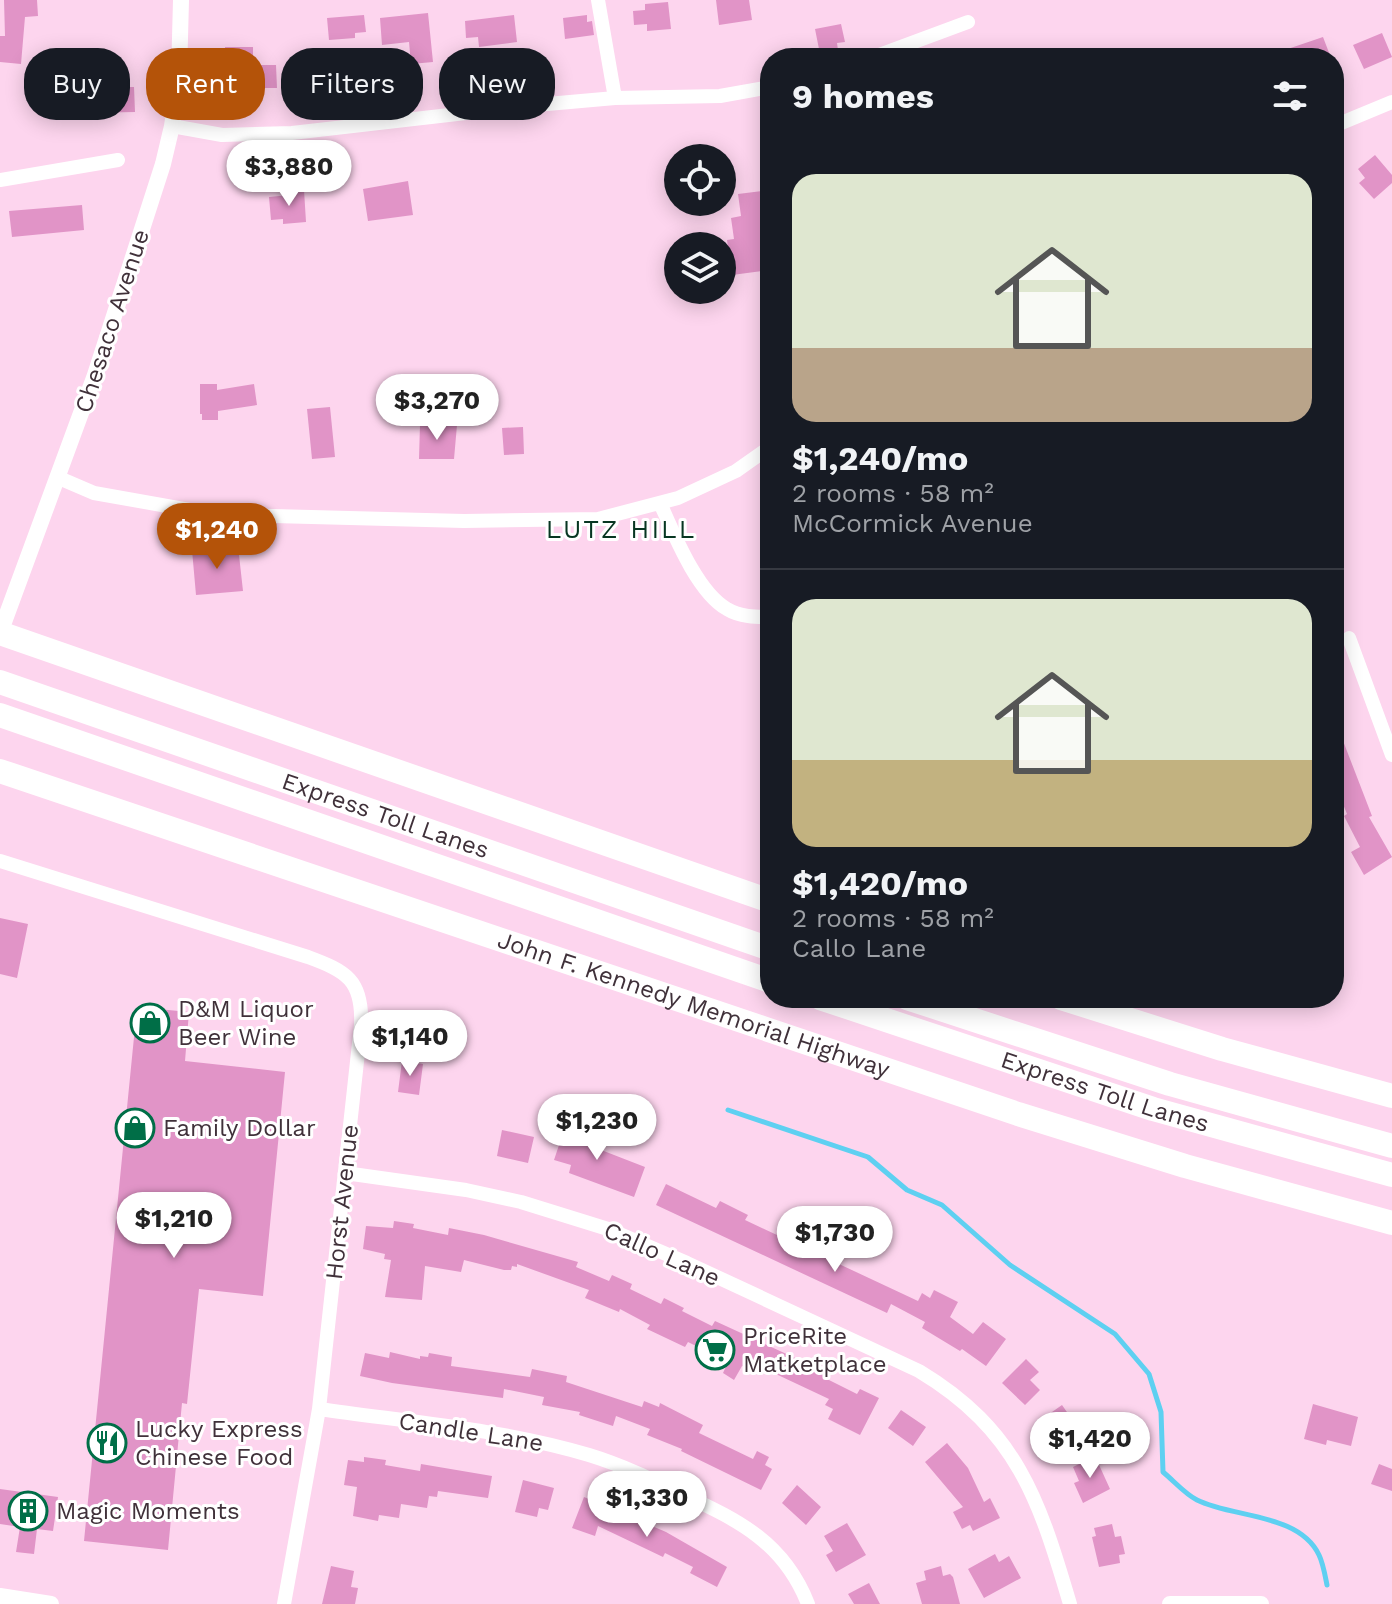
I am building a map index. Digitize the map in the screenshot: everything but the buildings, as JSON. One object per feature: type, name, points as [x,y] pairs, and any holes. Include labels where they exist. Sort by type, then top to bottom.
[{"type":"highway","points":[[0,633],[760,898]]},
{"type":"highway","name":"Express Toll Lanes","points":[[0,682],[760,946]]},
{"type":"highway","name":"Express Toll Lanes","points":[[0,715],[760,978]]},
{"type":"highway","name":"John F. Kennedy Memorial Highway","points":[[0,771],[1018,1114],[1185,1166],[1392,1223]]},
{"type":"highway","name":"Express Toll Lanes","points":[[850,1008],[1153,1109],[1392,1175]]},
{"type":"highway","name":"Express Toll Lanes","points":[[938,1008],[1170,1084],[1392,1146]]},
{"type":"highway","points":[[1093,1008],[1222,1049],[1392,1096]]},
{"type":"street","name":"Chesaco Avenue","points":[[0,633],[59,478],[147,215],[172,126],[181,53],[181,0]]},
{"type":"street","points":[[598,0],[615,98]]},
{"type":"street","points":[[898,48],[968,22]]},
{"type":"street","points":[[172,126],[222,135],[292,133],[378,121],[615,98],[720,96],[760,89]]},
{"type":"street","points":[[1344,122],[1392,102]]},
{"type":"street","points":[[0,180],[118,160]]},
{"type":"street","points":[[59,478],[94,493],[195,511],[332,520],[598,519],[678,498],[736,471],[760,454]]},
{"type":"street","points":[[660,503],[682,550],[710,594],[727,609],[760,617]]},
{"type":"street","points":[[1349,638],[1392,755]]},
{"type":"street","name":"Horst Avenue","points":[[0,861],[308,957],[341,971],[351,979],[360,996],[362,1008],[319,1409],[284,1604]]},
{"type":"street","name":"Callo Lane","points":[[345,1173],[507,1199],[608,1229],[919,1371],[960,1398],[986,1423],[1016,1462],[1035,1498],[1070,1604]]},
{"type":"street","name":"Candle Lane","points":[[319,1409],[514,1437],[569,1449],[625,1467],[754,1531],[776,1551],[791,1571],[808,1604]]},
{"type":"street","points":[[0,1596],[51,1604]]},
{"type":"street","points":[[1170,1604],[1261,1604]]},
{"type":"waterway","points":[[728,1110],[868,1157],[907,1190],[942,1205],[1010,1265],[1115,1334],[1149,1374],[1161,1412],[1163,1472],[1197,1500],[1264,1518],[1297,1531],[1319,1555],[1327,1585]]},
{"type":"place","name":"D&M Liquor Beer Wine","points":[[150,1023]]},
{"type":"place","name":"Family Dollar","points":[[135,1128]]},
{"type":"place","name":"PriceRite Matketplace","points":[[715,1350]]},
{"type":"place","name":"Lucky Express Chinese Food","points":[[107,1443]]},
{"type":"place","name":"Magic Moments","points":[[28,1511]]},
{"type":"district","name":"LUTZ HILL","points":[[621,529]]}]
